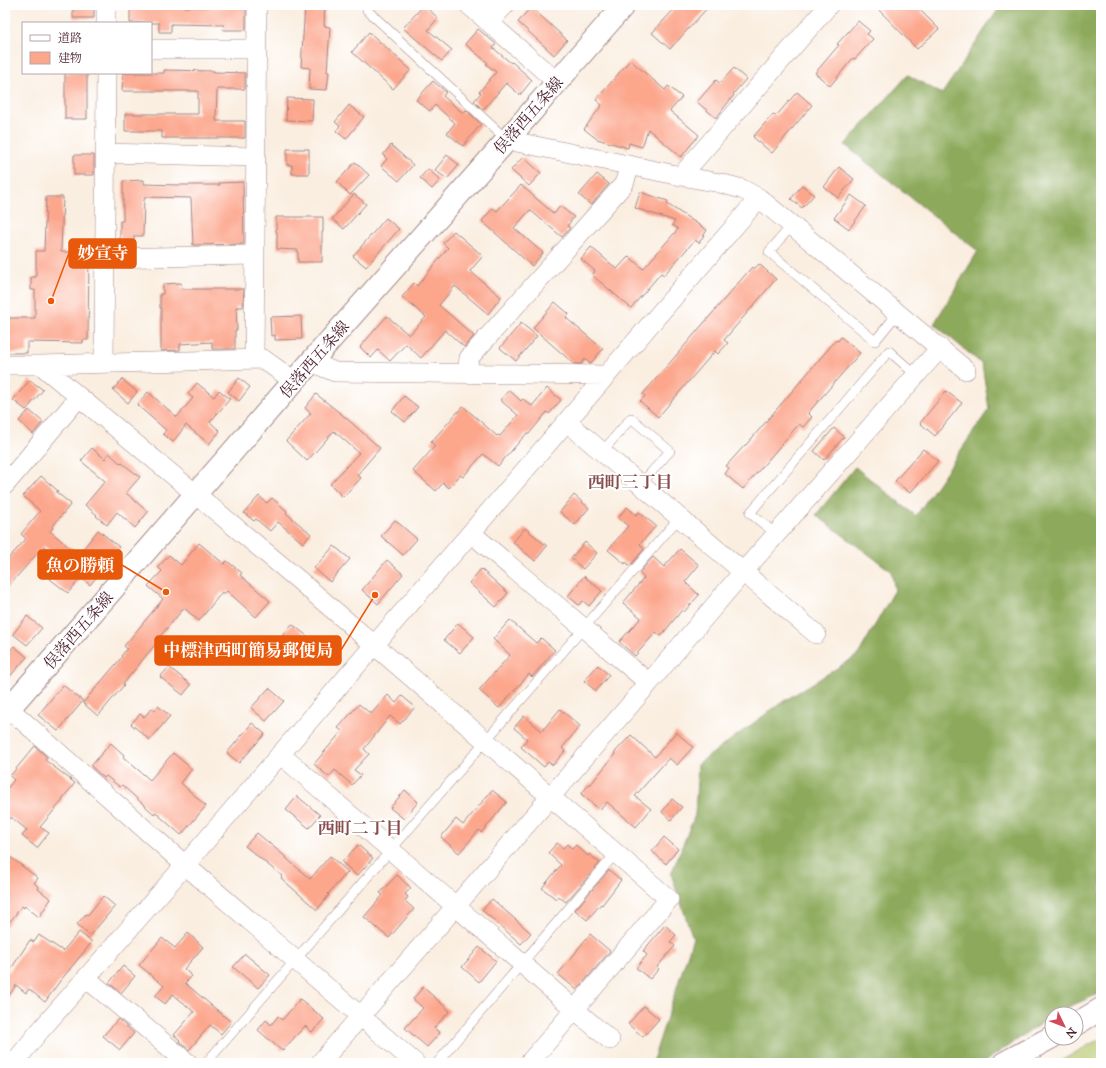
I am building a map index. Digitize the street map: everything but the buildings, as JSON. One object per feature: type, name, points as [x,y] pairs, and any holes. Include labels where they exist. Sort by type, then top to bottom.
[{"type":"main road","name":"俣落西五条線","points":[[6,709],[624,5]]},
{"type":"main road","points":[[1084,1020],[1101,1010]]},
{"type":"main road","points":[[1004,1063],[1044,1041]]},
{"type":"street","points":[[106,5],[106,22]]},
{"type":"street","points":[[254,359],[257,5]]},
{"type":"street","points":[[469,5],[557,82]]},
{"type":"street","points":[[489,22],[505,5]]},
{"type":"street","points":[[682,176],[829,5]]},
{"type":"street","points":[[152,49],[257,49]]},
{"type":"street","points":[[104,363],[106,74]]},
{"type":"street","points":[[507,140],[720,183],[742,189],[759,198],[966,370]]},
{"type":"street","points":[[105,153],[256,157]]},
{"type":"street","points":[[467,373],[469,358],[624,184],[630,165]]},
{"type":"street","points":[[14,1063],[38,1033],[185,865],[759,198]]},
{"type":"street","points":[[104,258],[255,255]]},
{"type":"street","points":[[320,1063],[649,683],[743,572],[940,348]]},
{"type":"street","points":[[5,364],[42,365],[263,359],[294,381]]},
{"type":"street","points":[[311,362],[335,372],[606,375]]},
{"type":"street","points":[[42,365],[374,645],[669,899],[529,1063]]},
{"type":"street","points":[[5,485],[79,397]]},
{"type":"street","points":[[567,422],[816,634]]},
{"type":"street","points":[[471,533],[649,683]]},
{"type":"street","points":[[6,709],[415,1063]]},
{"type":"street","points":[[280,754],[610,1040]]},
{"type":"street","points":[[86,978],[188,1063]]},
{"type":"lane","points":[[367,10],[507,140]]},
{"type":"lane","points":[[792,225],[770,252],[875,341],[898,314]]},
{"type":"lane","points":[[776,534],[750,513],[889,351],[916,375]]},
{"type":"lane","points":[[602,452],[631,418],[670,451],[640,485]]},
{"type":"lane","points":[[206,1063],[679,518]]},
{"type":"lane","points":[[436,1063],[616,853]]},
{"type":"green space","points":[[1001,5],[1101,5],[1101,993],[1070,1006],[1044,1006],[1044,1021],[983,1063],[652,1063],[693,938],[671,874],[695,815],[698,764],[781,703],[858,655],[895,590],[891,571],[816,515],[855,467],[916,516],[989,409],[982,364],[934,324],[978,251],[845,145],[908,75],[942,94]]},
{"type":"green space","points":[[1101,1038],[1101,1063],[1057,1063]]},
{"type":"place","name":"妙宣寺","points":[[51,301]]},
{"type":"place","name":"魚の勝頼","points":[[166,592]]},
{"type":"place","name":"中標津西町簡易郵便局","points":[[375,595]]},
{"type":"district","name":"西町三丁目","points":[[630,482]]},
{"type":"district","name":"西町二丁目","points":[[360,828]]}]
